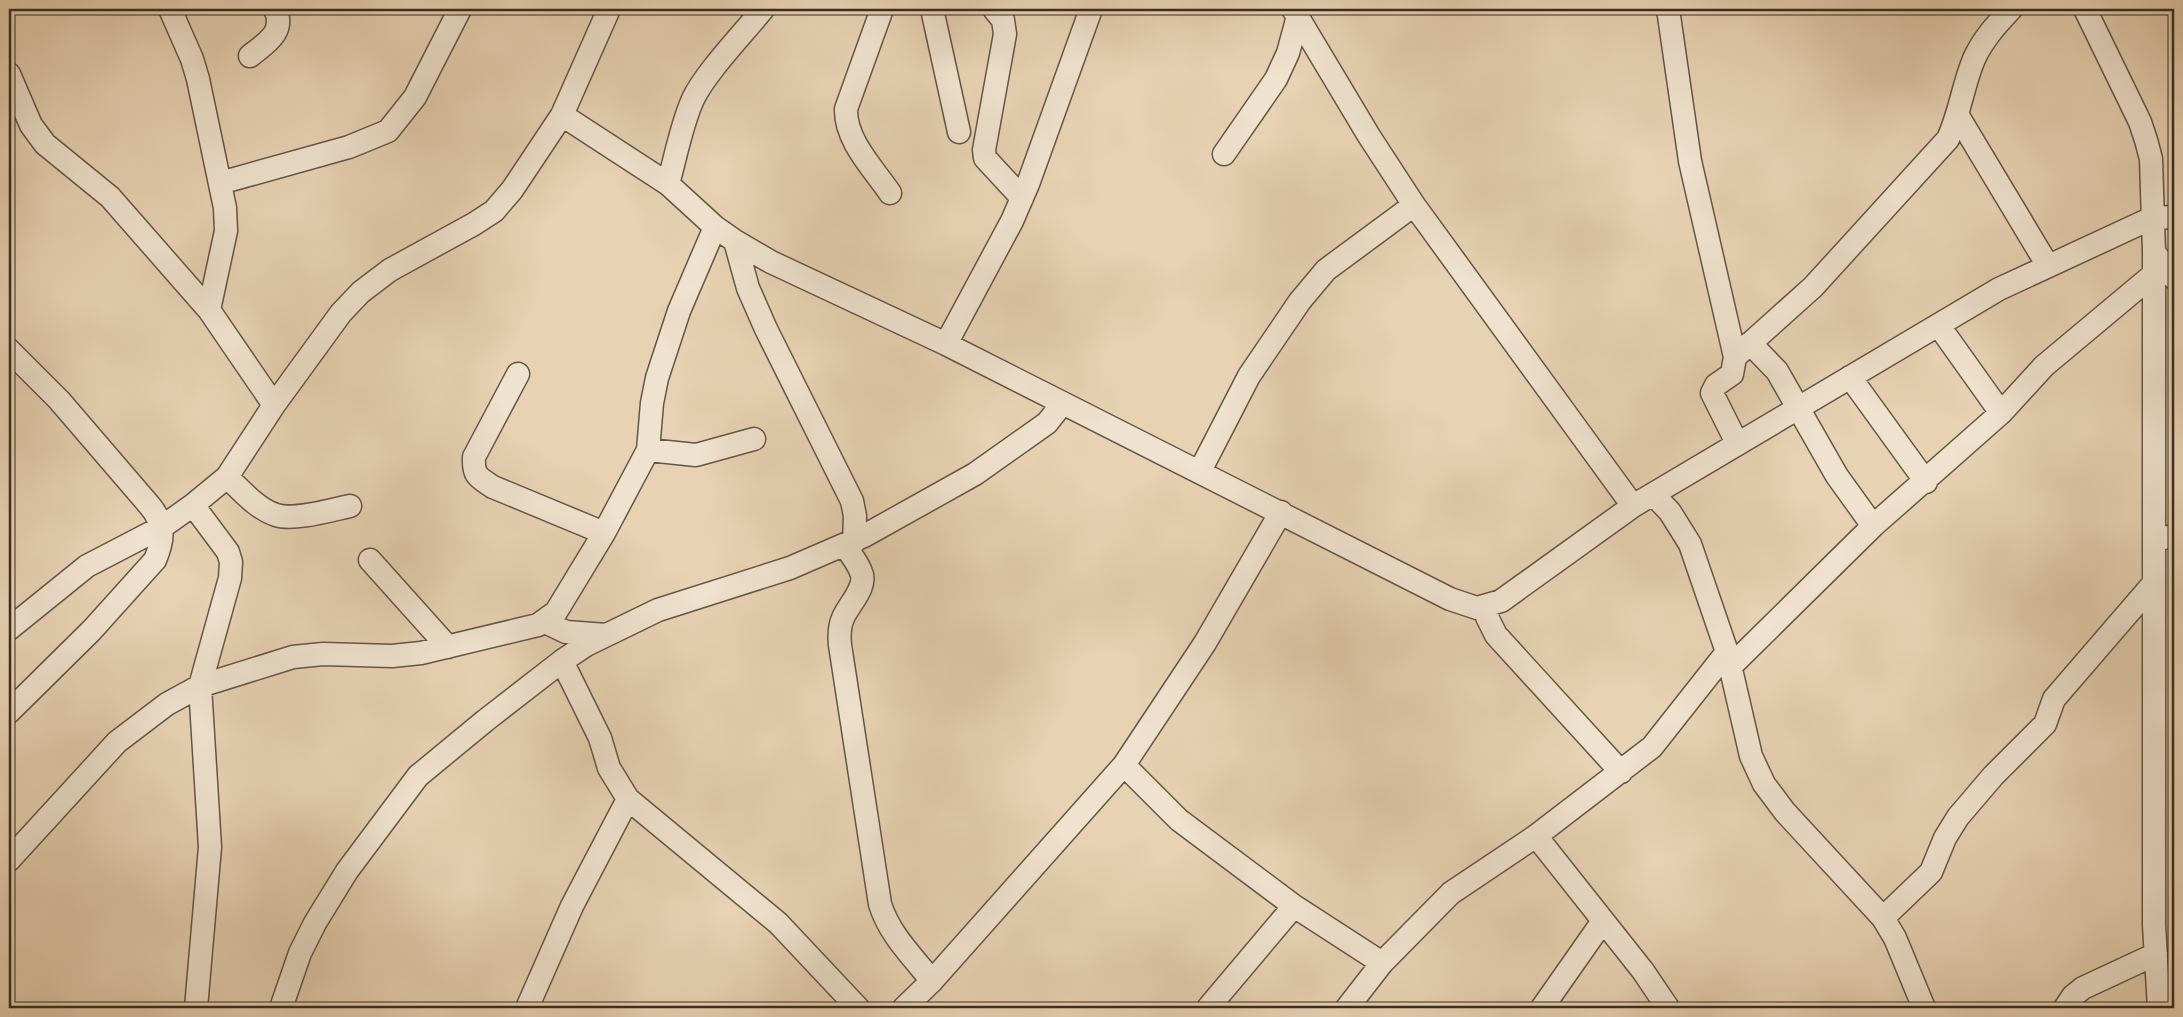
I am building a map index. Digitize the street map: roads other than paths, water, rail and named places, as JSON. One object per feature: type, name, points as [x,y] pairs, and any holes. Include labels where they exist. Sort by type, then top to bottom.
[{"type":"street","points":[[170,9],[192,59],[220,184],[226,231],[208,310]]},
{"type":"street","points":[[250,56],[274,36],[279,27],[275,9]]},
{"type":"street","points":[[220,184],[349,147],[388,131],[415,96],[460,9]]},
{"type":"street","points":[[9,629],[87,566],[162,527],[194,505],[226,477],[274,405],[341,313],[361,292],[390,270],[494,211],[512,190],[562,115],[609,9]]},
{"type":"street","points":[[668,184],[686,118],[694,98],[706,80],[763,9]]},
{"type":"street","points":[[882,9],[846,109],[846,119],[850,134],[890,193]]},
{"type":"street","points":[[932,9],[932,16],[960,132]]},
{"type":"street","points":[[994,9],[1003,20],[1005,34],[984,150],[985,158],[1022,198]]},
{"type":"street","points":[[946,344],[1022,198],[1091,9]]},
{"type":"street","points":[[1668,9],[1690,161],[1743,350],[1777,371],[1837,476],[1873,526]]},
{"type":"street","points":[[1738,443],[1712,393],[1716,385],[1732,374],[1743,350],[1813,287],[1948,139],[1958,116],[1974,59],[1988,33],[2011,9]]},
{"type":"street","points":[[2085,9],[2140,122],[2151,159],[2163,218],[2154,252],[2164,276],[2164,538],[2154,583],[2154,925],[2159,1008]]},
{"type":"street","points":[[1224,154],[1276,79],[1288,53],[1295,14]]},
{"type":"street","points":[[1295,14],[1414,204],[1633,506]]},
{"type":"street","points":[[9,74],[31,125],[41,139],[110,197],[208,310],[274,405]]},
{"type":"street","points":[[562,115],[668,184],[734,241],[771,262],[946,344],[1464,605],[1477,608],[1489,605],[1512,593],[1633,506],[1999,289],[2048,266],[2163,218]]},
{"type":"street","points":[[1958,116],[2048,266]]},
{"type":"street","points":[[1200,471],[1249,376],[1300,301],[1326,270],[1414,204]]},
{"type":"street","points":[[9,860],[117,742],[160,709],[200,686],[293,657],[323,654],[392,656],[422,653],[527,628],[544,622],[556,612],[604,534],[648,450],[652,403],[657,378],[679,312],[715,226]]},
{"type":"street","points":[[734,241],[748,288],[766,329],[852,500],[855,516],[849,544],[862,573],[862,581],[839,629],[840,645],[880,904],[885,919],[892,931],[932,981]]},
{"type":"street","points":[[1348,1008],[1382,963],[1451,893],[1536,836],[1652,747],[1729,659],[1873,526],[1926,482],[2001,413],[2044,366],[2164,276]]},
{"type":"street","points":[[1939,326],[2001,413]]},
{"type":"street","points":[[9,712],[92,630],[155,560],[160,549],[162,527],[157,514],[59,400],[11,356]]},
{"type":"street","points":[[518,374],[474,457],[473,470],[479,478],[493,487],[604,534]]},
{"type":"street","points":[[1850,377],[1926,482]]},
{"type":"street","points":[[281,1008],[300,953],[315,923],[346,871],[418,776],[562,661],[658,610],[790,568],[849,544],[975,474],[1047,423],[1062,404]]},
{"type":"street","points":[[648,450],[696,455],[754,439]]},
{"type":"street","points":[[226,477],[262,508],[277,516],[292,516],[350,506]]},
{"type":"street","points":[[1653,494],[1670,512],[1690,544],[1729,659],[1751,756],[1764,784],[1785,812],[1884,918],[1895,938],[1924,1008]]},
{"type":"street","points":[[194,505],[228,552],[231,562],[230,578],[200,686],[210,847],[196,1008]]},
{"type":"street","points":[[904,1008],[932,981],[1124,765],[1205,643],[1281,512]]},
{"type":"street","points":[[370,560],[448,647]]},
{"type":"street","points":[[1884,918],[1931,872],[1945,838],[1958,817],[1993,776],[2045,724],[2054,699],[2154,583]]},
{"type":"street","points":[[1489,605],[1488,617],[1496,635],[1621,772]]},
{"type":"street","points":[[544,622],[566,632],[608,635]]},
{"type":"street","points":[[562,661],[600,738],[609,768],[628,799],[778,923],[858,1008]]},
{"type":"street","points":[[1124,765],[1179,820],[1294,906],[1382,963]]},
{"type":"street","points":[[527,1008],[572,906],[628,799]]},
{"type":"street","points":[[1536,836],[1643,971],[1668,1008]]},
{"type":"street","points":[[1208,1008],[1294,906]]},
{"type":"street","points":[[1542,1008],[1603,921]]},
{"type":"street","points":[[2065,1008],[2073,996],[2083,988],[2156,954]]}]
